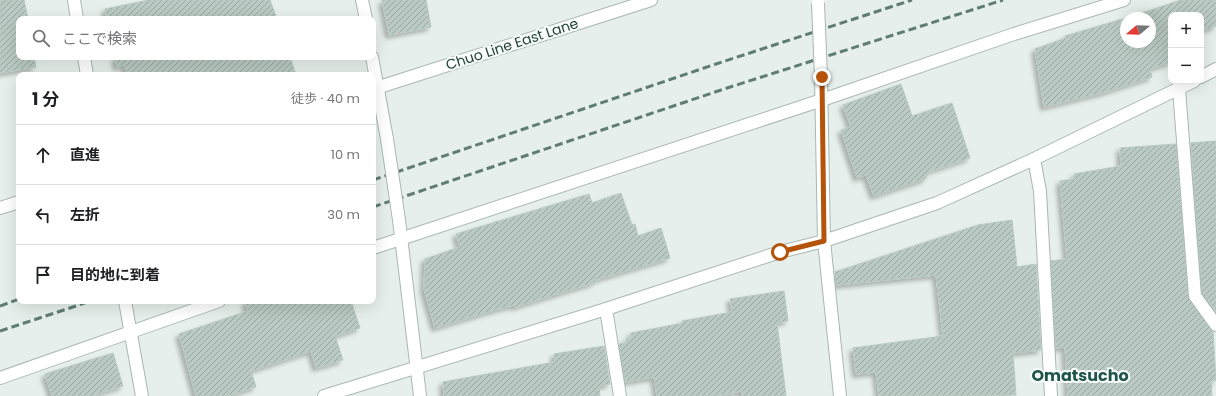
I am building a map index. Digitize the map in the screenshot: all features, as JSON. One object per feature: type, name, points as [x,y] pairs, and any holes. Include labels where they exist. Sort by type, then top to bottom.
[{"type":"street","points":[[74,0],[77,16]]},
{"type":"street","points":[[362,0],[365,16]]},
{"type":"street","name":"Chuo Line East Lane","points":[[376,88],[636,2],[651,0]]},
{"type":"street","points":[[376,247],[822,100],[1014,34],[1124,0]]},
{"type":"street","points":[[818,2],[822,77],[824,241],[840,396]]},
{"type":"street","points":[[84,60],[86,72]]},
{"type":"street","points":[[372,60],[373,72]]},
{"type":"street","points":[[1204,75],[1216,69]]},
{"type":"street","points":[[324,396],[780,252],[824,241],[937,203],[1034,159],[1188,84]]},
{"type":"street","points":[[1179,89],[1195,296],[1216,325]]},
{"type":"street","points":[[376,92],[387,140],[399,220],[420,396]]},
{"type":"street","points":[[1034,159],[1040,191],[1051,396]]},
{"type":"street","points":[[0,208],[16,203]]},
{"type":"street","points":[[126,304],[142,396]]},
{"type":"street","points":[[0,378],[209,304]]},
{"type":"street","points":[[606,308],[620,396]]},
{"type":"building","points":[[0,0],[24,0],[27,16],[16,16],[16,60],[35,60],[36,67],[0,73]]},
{"type":"building","points":[[149,0],[270,0],[276,16],[106,16],[105,9]]},
{"type":"building","points":[[382,0],[426,0],[431,27],[389,35]]},
{"type":"building","points":[[1181,0],[1216,0],[1216,26],[1204,30],[1204,12],[1168,12],[1168,63],[1150,69],[1152,77],[1105,92],[1044,107],[1035,49],[1066,38],[1065,36],[1120,20],[1120,48],[1156,48],[1156,12],[1145,12]]},
{"type":"building","points":[[116,60],[291,60],[295,72],[127,72],[124,65],[117,67]]},
{"type":"building","points":[[901,84],[912,116],[952,103],[970,158],[930,171],[925,179],[874,196],[866,175],[857,178],[841,130],[851,127],[843,105]]},
{"type":"building","points":[[1216,141],[1216,312],[1202,293],[1191,143]]},
{"type":"building","points":[[1176,144],[1188,297],[1213,332],[1216,380],[1211,381],[1212,396],[1068,396],[1065,347],[1056,348],[1051,261],[1067,259],[1060,181],[1075,179],[1074,174],[1121,166],[1120,148]]},
{"type":"building","points":[[621,193],[632,225],[635,224],[638,236],[661,228],[670,258],[595,280],[596,282],[515,307],[514,305],[491,311],[435,328],[424,289],[425,259],[460,247],[456,234],[589,194],[592,203]]},
{"type":"building","points":[[1012,220],[1017,267],[1036,264],[1041,350],[1013,353],[1016,395],[879,396],[876,372],[856,374],[853,348],[943,336],[936,275],[836,285],[835,272],[978,225]]},
{"type":"building","points":[[784,291],[788,321],[777,323],[786,396],[742,396],[742,391],[715,396],[657,396],[654,377],[625,382],[619,344],[627,343],[626,339],[631,338],[631,333],[683,323],[682,321],[732,312],[730,299]]},
{"type":"building","points":[[246,304],[352,304],[360,328],[335,336],[343,360],[316,368],[311,351],[251,371],[256,387],[226,396],[196,396],[179,334],[248,311]]},
{"type":"building","points":[[604,346],[610,384],[599,386],[600,396],[444,396],[443,382],[555,362],[554,354]]},
{"type":"building","points":[[113,353],[123,386],[91,396],[52,396],[45,374]]},
{"type":"railway","points":[[376,179],[716,64],[912,0]]},
{"type":"railway","points":[[376,206],[724,89],[1003,0]]},
{"type":"railway","points":[[0,306],[16,300]]},
{"type":"railway","points":[[0,331],[82,304]]},
{"type":"district","name":"Omatsucho","points":[[1080,375]]},
{"type":"route","points":[[780,252],[824,241],[822,77]]}]
